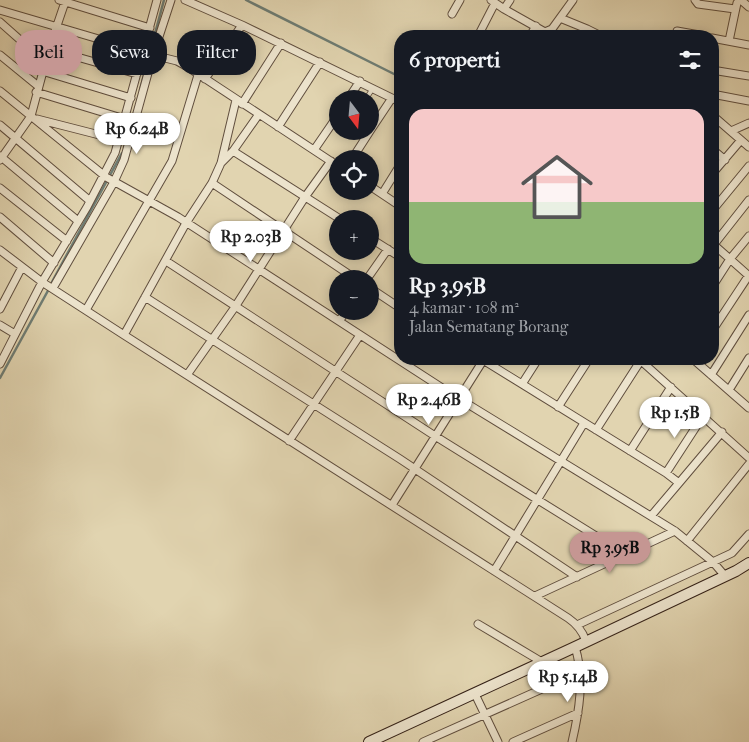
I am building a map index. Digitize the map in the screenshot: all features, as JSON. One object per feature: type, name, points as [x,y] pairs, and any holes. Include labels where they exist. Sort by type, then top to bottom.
[{"type":"street","points":[[55,30],[62,1],[150,28],[157,0]]},
{"type":"street","points":[[161,30],[171,0]]},
{"type":"street","points":[[185,0],[242,24],[392,98],[379,118]]},
{"type":"street","points":[[452,14],[460,0]]},
{"type":"street","points":[[504,9],[510,0]]},
{"type":"street","points":[[549,30],[573,0]]},
{"type":"street","points":[[694,0],[698,4],[735,9]]},
{"type":"street","points":[[729,41],[736,3],[740,0],[749,7]]},
{"type":"street","points":[[481,30],[493,1],[542,30]]},
{"type":"street","points":[[0,10],[92,37]]},
{"type":"street","points":[[560,18],[587,29]]},
{"type":"street","points":[[0,22],[15,35]]},
{"type":"street","points":[[86,310],[174,156],[202,77],[242,24]]},
{"type":"street","points":[[534,30],[536,26]]},
{"type":"street","points":[[719,39],[749,45]]},
{"type":"street","points":[[124,335],[186,222],[212,183],[221,163],[239,102],[281,44]]},
{"type":"street","points":[[0,55],[37,89],[125,119]]},
{"type":"street","points":[[167,58],[177,61],[329,160]]},
{"type":"street","points":[[278,127],[320,62]]},
{"type":"street","points":[[719,71],[749,76]]},
{"type":"street","points":[[41,75],[32,117],[1,158],[78,221]]},
{"type":"street","points":[[55,75],[131,98]]},
{"type":"street","points":[[0,364],[15,334],[48,285],[109,179],[137,75]]},
{"type":"street","points":[[48,285],[54,263],[90,201],[124,160],[147,75]]},
{"type":"street","points":[[354,90],[360,81]]},
{"type":"street","points":[[0,91],[109,179],[186,222],[329,313]]},
{"type":"street","points":[[719,95],[749,101]]},
{"type":"street","points":[[221,163],[234,151],[259,114]]},
{"type":"street","points":[[32,117],[119,140]]},
{"type":"street","points":[[719,121],[749,148]]},
{"type":"street","points":[[731,131],[749,123]]},
{"type":"street","points":[[0,126],[90,201]]},
{"type":"street","points":[[314,150],[329,128]]},
{"type":"street","points":[[719,166],[741,140]]},
{"type":"street","points":[[234,151],[329,212]]},
{"type":"street","points":[[719,155],[725,160]]},
{"type":"street","points":[[719,203],[749,166]]},
{"type":"street","points":[[187,375],[260,270],[306,198],[329,169]]},
{"type":"street","points":[[382,194],[394,175]]},
{"type":"street","points":[[212,183],[342,270]]},
{"type":"street","points":[[0,188],[67,241]]},
{"type":"street","points":[[379,192],[394,202]]},
{"type":"street","points":[[719,238],[749,200]]},
{"type":"street","points":[[0,217],[54,263]]},
{"type":"street","points":[[719,277],[730,259],[749,236]]},
{"type":"street","points":[[379,244],[394,253]]},
{"type":"street","points":[[373,270],[388,249]]},
{"type":"street","points":[[719,250],[749,275],[719,320]]},
{"type":"street","points":[[1,253],[289,441],[535,596],[578,625],[586,641]]},
{"type":"street","points":[[166,261],[435,436],[625,554]]},
{"type":"street","points":[[0,309],[22,267]]},
{"type":"street","points":[[379,294],[394,304]]},
{"type":"street","points":[[145,297],[415,469],[514,537],[577,577]]},
{"type":"street","points":[[719,363],[749,316]]},
{"type":"street","points":[[340,320],[360,335],[394,355]]},
{"type":"street","points":[[0,325],[15,334]]},
{"type":"street","points":[[289,441],[360,335]]},
{"type":"street","points":[[729,390],[749,358]]},
{"type":"street","points":[[411,365],[459,398],[675,530],[714,562],[725,576]]},
{"type":"street","points":[[392,505],[480,365]]},
{"type":"street","points":[[493,365],[679,483]]},
{"type":"street","points":[[522,384],[534,365]]},
{"type":"street","points":[[558,407],[585,365]]},
{"type":"street","points":[[596,430],[637,365]]},
{"type":"street","points":[[646,365],[749,458]]},
{"type":"street","points":[[700,365],[749,407]]},
{"type":"street","points":[[711,375],[717,365]]},
{"type":"street","points":[[630,451],[670,387]]},
{"type":"street","points":[[666,473],[703,416]]},
{"type":"street","points":[[494,571],[584,423]]},
{"type":"street","points":[[651,516],[722,432]]},
{"type":"street","points":[[687,541],[749,464]]},
{"type":"street","points":[[535,596],[675,530]]},
{"type":"street","points":[[578,625],[732,553],[749,534]]},
{"type":"street","points":[[369,742],[388,738],[476,697],[542,662],[576,649],[586,641],[749,563]]},
{"type":"street","points":[[478,624],[542,662]]},
{"type":"street","points":[[572,742],[578,713],[580,672],[576,649]]},
{"type":"street","points":[[423,742],[483,713],[580,672]]},
{"type":"street","points":[[476,697],[498,742]]},
{"type":"street","points":[[513,742],[578,713]]},
{"type":"waterway","points":[[140,90],[164,0]]},
{"type":"waterway","points":[[246,0],[394,74]]},
{"type":"waterway","points":[[52,282],[122,153]]},
{"type":"waterway","points":[[0,378],[50,287]]}]
